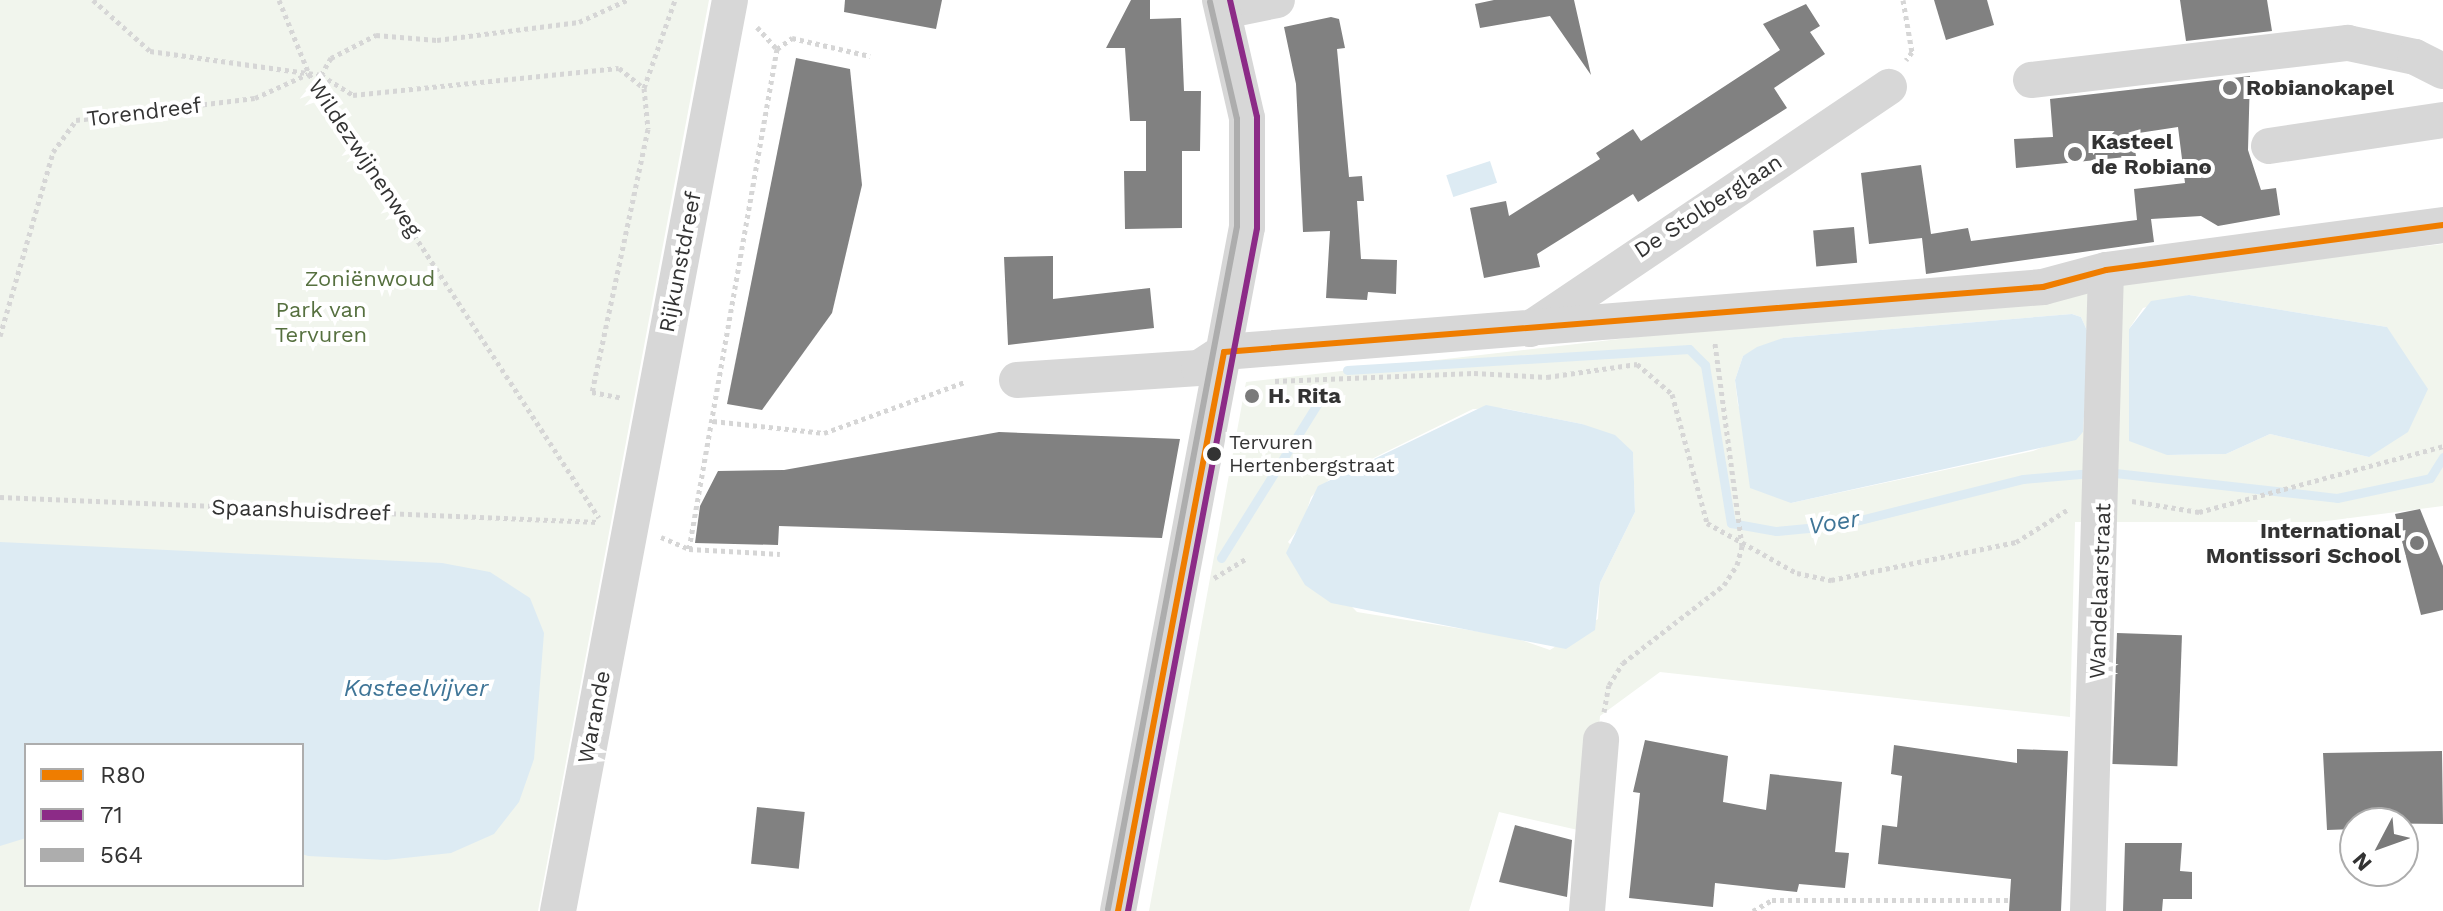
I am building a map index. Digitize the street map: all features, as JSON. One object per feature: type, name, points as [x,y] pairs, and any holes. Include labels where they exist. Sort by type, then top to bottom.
[{"type":"street","name":"Rijkunstdreef","points":[[616,523],[653,404],[730,0]]},
{"type":"street","points":[[1118,911],[1224,352],[1251,177],[1238,60],[1222,5],[1277,0]]},
{"type":"street","points":[[2031,80],[2348,43],[2415,57],[2443,71]]},
{"type":"street","name":"De Stolberglaan","points":[[1530,329],[1889,87]]},
{"type":"street","points":[[2269,146],[2443,120]]},
{"type":"street","points":[[1017,380],[1199,368],[1224,352],[2043,287],[2106,270],[2443,225]]},
{"type":"street","name":"Wandelaarstraat","points":[[2088,911],[2103,479],[2106,270]]},
{"type":"street","name":"Warande","points":[[558,911],[616,523]]},
{"type":"street","points":[[1587,911],[1601,740]]},
{"type":"path","name":"Wildezwijnenweg","points":[[93,0],[150,51],[309,74],[616,523]]},
{"type":"path","points":[[279,0],[309,74],[321,75],[353,95],[619,68],[644,88]]},
{"type":"path","points":[[321,75],[331,58],[376,35],[437,40],[579,22],[627,0]]},
{"type":"path","points":[[653,404],[592,392],[648,129],[644,88],[675,0]]},
{"type":"path","points":[[1889,87],[1912,52],[1903,0]]},
{"type":"path","points":[[689,549],[777,49],[792,38],[870,56]]},
{"type":"path","name":"Torendreef","points":[[0,336],[53,152],[76,120],[255,98],[309,74]]},
{"type":"path","points":[[1606,696],[1623,663],[1729,580],[1742,546],[1714,337]]},
{"type":"path","points":[[1270,378],[1283,385],[1474,373],[1547,377],[1637,364],[1672,394],[1707,523],[1742,546],[1797,573],[1831,580],[2016,542],[2103,479],[2199,512],[2440,447]]},
{"type":"path","points":[[713,421],[824,433],[965,382]]},
{"type":"path","name":"Spaanshuisdreef","points":[[0,497],[616,523]]},
{"type":"path","points":[[616,523],[689,549],[780,554]]},
{"type":"path","points":[[1753,911],[1772,900],[2010,900]]},
{"type":"green space","name":"Zoniënwoud","points":[[0,0],[709,0],[538,911],[0,911]]},
{"type":"green space","points":[[2443,244],[2443,506],[2319,522],[2075,522],[2070,717],[1660,672],[1600,716],[1591,833],[1499,812],[1469,911],[1149,911],[1246,382]],"holes":[[[2189,295],[2387,327],[2369,457],[2270,434],[2226,454],[2167,455],[2129,329],[2143,308]],[[2072,314],[2081,317],[2089,335],[2083,432],[2033,451],[1791,503],[1738,405],[1735,380],[1743,356],[1783,338]],[[1502,408],[1582,424],[1633,452],[1635,512],[1600,583],[1598,619],[1550,650],[1512,637],[1357,612],[1288,542],[1303,523],[1311,497],[1329,480],[1473,409]]]},
{"type":"water","points":[[1490,161],[1497,183],[1453,197],[1446,175]]},
{"type":"water","points":[[2189,295],[2387,327],[2428,389],[2408,432],[2369,457],[2270,434],[2226,454],[2167,455],[2129,441],[2129,329],[2151,301]]},
{"type":"water","points":[[2072,314],[2081,317],[2089,335],[2083,432],[2076,440],[1791,503],[1750,488],[1735,380],[1743,356],[1757,347],[1783,338]]},
{"type":"water","points":[[1486,405],[1582,424],[1615,435],[1633,452],[1635,512],[1600,583],[1595,630],[1566,649],[1331,603],[1305,585],[1286,553],[1318,486]]},
{"type":"water","name":"Kasteelvijver","points":[[0,542],[442,563],[490,572],[530,598],[544,633],[534,759],[519,802],[494,834],[451,853],[386,860],[308,856],[304,855],[304,743],[24,743],[24,839],[0,846]]},
{"type":"building","points":[[845,0],[942,0],[936,29],[844,12]]},
{"type":"building","points":[[1131,0],[1150,0],[1150,19],[1181,18],[1184,91],[1201,91],[1200,151],[1182,151],[1182,228],[1125,229],[1124,171],[1146,171],[1146,121],[1130,121],[1125,48],[1106,48]]},
{"type":"building","points":[[1494,0],[1574,0],[1591,75],[1550,16],[1480,28],[1475,4]]},
{"type":"building","points":[[1934,0],[1987,0],[1994,25],[1946,40]]},
{"type":"building","points":[[2180,0],[2267,0],[2272,31],[2186,41]]},
{"type":"building","points":[[1806,4],[1820,26],[1810,32],[1825,54],[1774,88],[1787,108],[1638,202],[1633,194],[1537,254],[1540,267],[1484,278],[1470,208],[1506,201],[1509,216],[1600,159],[1596,153],[1633,129],[1641,141],[1780,50],[1763,24]]},
{"type":"building","points":[[1331,17],[1339,19],[1345,48],[1337,49],[1349,177],[1362,176],[1364,201],[1357,201],[1361,259],[1397,260],[1396,294],[1368,292],[1367,300],[1326,298],[1330,231],[1303,232],[1296,84],[1284,27]]},
{"type":"building","points":[[796,58],[850,69],[862,185],[832,313],[762,410],[727,404]]},
{"type":"building","name":"Kasteel de Robiano","points":[[2250,76],[2248,150],[2261,190],[2276,188],[2280,215],[2218,226],[2201,216],[2151,219],[2154,242],[1926,274],[1922,238],[1869,244],[1861,173],[1921,165],[1931,234],[1968,228],[1971,241],[2137,220],[2134,189],[2185,183],[2178,127],[2132,134],[2136,156],[2016,168],[2014,139],[2053,137],[2050,99]]},
{"type":"building","points":[[1854,227],[1857,263],[1816,266],[1813,231]]},
{"type":"building","points":[[1053,256],[1053,299],[1150,288],[1154,328],[1008,345],[1004,257]]},
{"type":"building","points":[[999,432],[1180,439],[1162,538],[779,526],[778,545],[695,543],[700,506],[718,471],[784,470]]},
{"type":"building","name":"International Montissori School","points":[[2420,509],[2443,566],[2443,610],[2421,615],[2395,514]]},
{"type":"building","points":[[2117,633],[2182,635],[2177,766],[2112,764]]},
{"type":"building","points":[[1645,740],[1728,756],[1723,802],[1766,810],[1770,774],[1842,782],[1835,852],[1849,853],[1845,888],[1799,884],[1797,892],[1715,883],[1713,907],[1629,898],[1640,793],[1633,792]]},
{"type":"building","points":[[1894,745],[2017,763],[2017,749],[2068,751],[2061,911],[2009,911],[2011,879],[1878,864],[1882,825],[1897,827],[1902,776],[1891,774]]},
{"type":"building","points":[[2442,751],[2443,824],[2419,824],[2419,807],[2339,807],[2339,830],[2327,830],[2323,753]]},
{"type":"building","points":[[757,807],[805,812],[799,869],[751,864]]},
{"type":"building","points":[[1515,825],[1572,840],[1567,897],[1499,882]]},
{"type":"building","points":[[2125,843],[2182,843],[2180,871],[2192,872],[2192,899],[2163,899],[2162,911],[2123,911]]},
{"type":"waterway","name":"Voer","points":[[1347,370],[1689,349],[1705,365],[1731,523],[1776,531],[1840,525],[2023,479],[2092,473]]},
{"type":"waterway","name":"Voer","points":[[1221,558],[1323,395]]},
{"type":"waterway","name":"Voer","points":[[2106,472],[2337,498],[2430,478],[2443,457]]},
{"type":"transit line","name":"71","points":[[1128,911],[1257,228],[1257,117],[1230,0]]},
{"type":"transit line","name":"564","points":[[1108,909],[1237,226],[1237,119],[1210,2]]},
{"type":"transit line","name":"R80","points":[[1224,352],[2043,287],[2106,270],[2443,225]]},
{"type":"transit line","name":"R80","points":[[1118,911],[1224,352]]},
{"type":"place","name":"Robianokapel","points":[[2230,88]]},
{"type":"place","name":"Kasteel de Robiano","points":[[2075,154]]},
{"type":"place","name":"H. Rita","points":[[1252,396]]},
{"type":"place","name":"Tervuren Hertenbergstraat","points":[[1214,454]]},
{"type":"place","name":"International Montissori School","points":[[2417,543]]},
{"type":"park label","name":"Park van Tervuren","points":[[321,322]]}]
